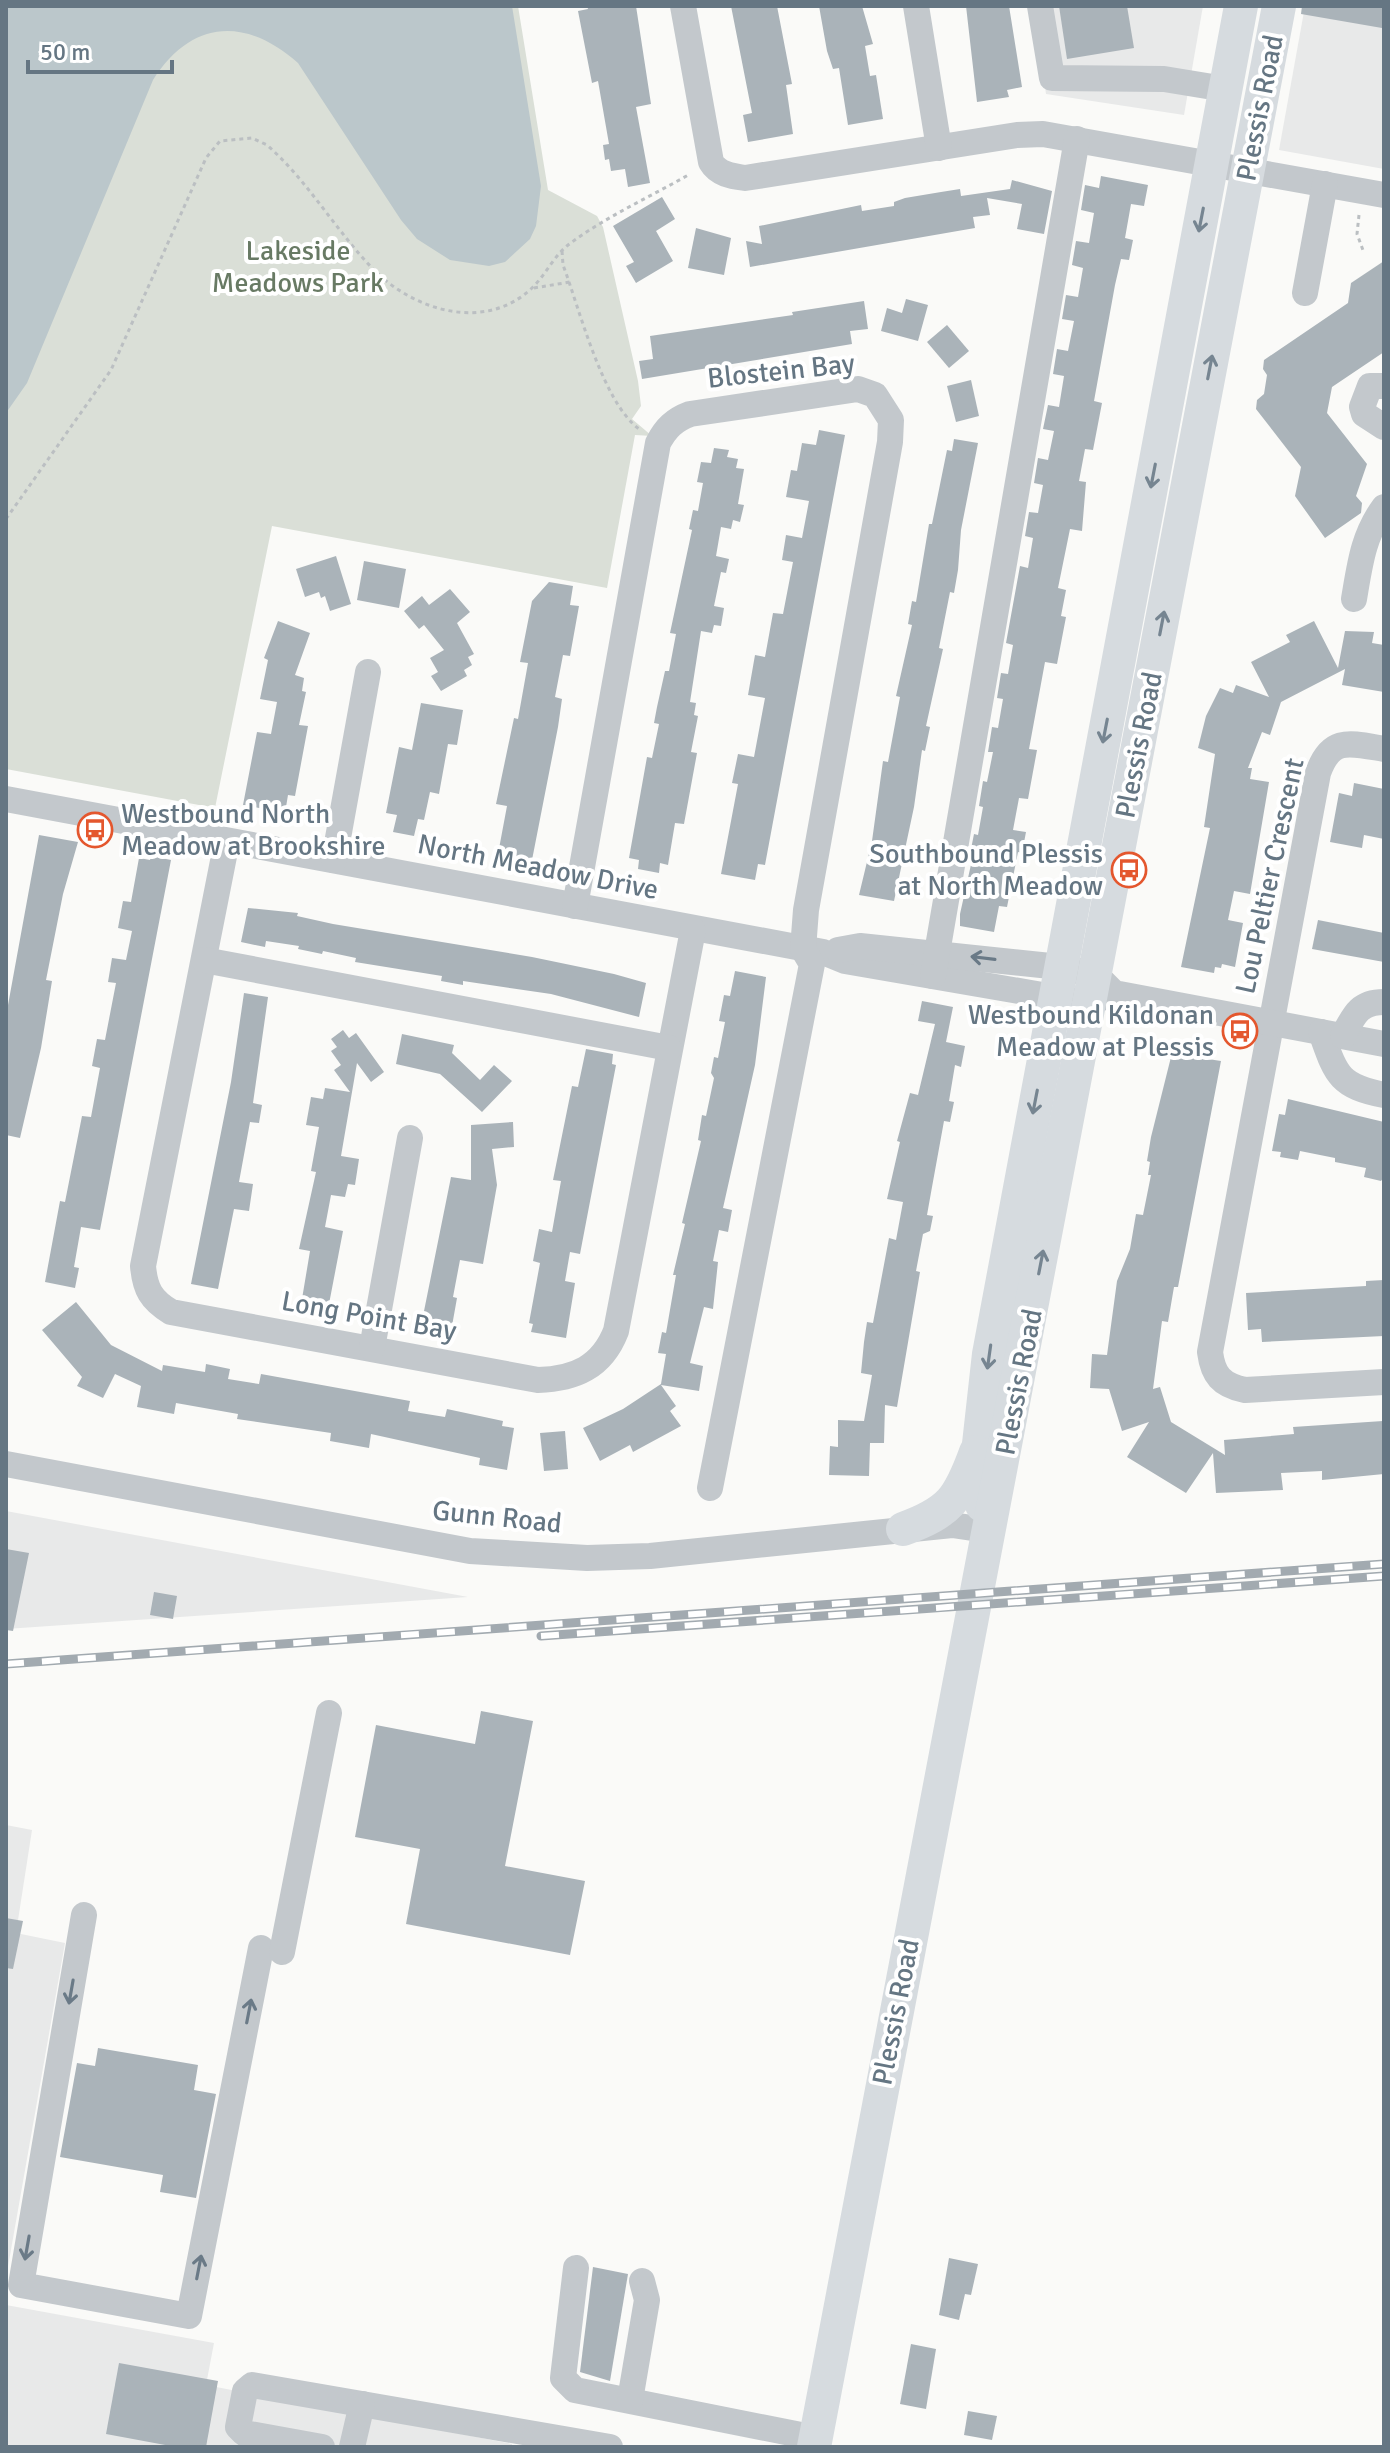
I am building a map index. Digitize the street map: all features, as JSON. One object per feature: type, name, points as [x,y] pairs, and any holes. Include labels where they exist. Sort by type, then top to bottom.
[{"type":"main road","name":"Plessis Road","points":[[815,2442],[986,1530],[1002,1470],[1082,987],[1212,162],[1241,6]]},
{"type":"main road","name":"Plessis Road","points":[[986,1530],[979,1444],[989,1354],[1082,987],[1279,6]]},
{"type":"main road","points":[[903,1529],[928,1520],[951,1504],[960,1493],[979,1444]]},
{"type":"street","points":[[683,6],[711,162],[715,169],[745,178],[1017,135],[1077,139],[1384,195]]},
{"type":"street","points":[[916,6],[939,148]]},
{"type":"street","points":[[1040,6],[1052,78],[1164,79],[1225,89]]},
{"type":"street","points":[[935,964],[1077,139]]},
{"type":"street","points":[[1305,293],[1325,184]]},
{"type":"street","points":[[1384,386],[1370,386],[1362,407],[1372,422],[1384,427]]},
{"type":"street","name":"Blostein Bay","points":[[658,443],[676,419],[690,414],[858,389],[875,395],[891,420],[890,442],[807,906],[812,964],[710,1488]]},
{"type":"street","points":[[575,906],[658,443]]},
{"type":"street","points":[[1354,599],[1362,547],[1369,528],[1384,507]]},
{"type":"street","points":[[334,860],[368,672]]},
{"type":"street","name":"Lou Peltier Crescent","points":[[1384,749],[1340,745],[1325,754],[1318,773],[1210,1352],[1213,1371],[1227,1386],[1245,1390],[1384,1382]]},
{"type":"street","name":"North Meadow Drive","points":[[6,799],[813,951],[845,961],[935,964],[1082,987],[1384,1044]]},
{"type":"street","name":"Long Point Bay","points":[[227,841],[143,1266],[144,1284],[154,1302],[171,1312],[538,1380],[573,1374],[594,1365],[608,1353],[616,1331],[693,930]]},
{"type":"street","points":[[204,960],[669,1048]]},
{"type":"street","points":[[1384,1002],[1368,1002],[1332,1034],[1342,1080],[1355,1089],[1384,1095]]},
{"type":"street","points":[[372,1348],[410,1138]]},
{"type":"street","name":"Gunn Road","points":[[6,1464],[470,1551],[587,1558],[650,1556],[952,1525],[986,1530]]},
{"type":"street","points":[[84,1915],[21,2285],[189,2316],[329,1713]]},
{"type":"street","points":[[576,2268],[563,2378],[575,2390],[815,2442]]},
{"type":"street","points":[[630,2400],[647,2300],[642,2281]]},
{"type":"street","points":[[322,2447],[244,2433],[238,2427],[245,2391],[252,2385],[610,2447]]},
{"type":"street","points":[[352,2447],[362,2404]]},
{"type":"path","points":[[6,519],[111,370],[206,158],[220,141],[252,138],[267,145],[374,270],[415,302],[435,310],[459,313],[488,310],[516,300],[532,288],[562,251],[600,225],[711,162]]},
{"type":"path","points":[[1360,211],[1357,234],[1364,253]]},
{"type":"path","points":[[562,251],[603,373],[628,420],[658,443]]},
{"type":"path","points":[[532,288],[570,282]]},
{"type":"shaded area","points":[[6,6],[512,6],[541,186],[536,226],[530,239],[505,262],[489,266],[450,260],[417,239],[401,220],[298,63],[258,37],[220,31],[202,36],[184,45],[153,80],[27,383],[6,413]]},
{"type":"shaded area","points":[[1033,6],[1203,6],[1184,115],[1046,94]]},
{"type":"shaded area","points":[[1305,6],[1384,6],[1384,169],[1279,150]]},
{"type":"shaded area","points":[[6,1511],[468,1597],[6,1629]]},
{"type":"shaded area","points":[[6,1825],[32,1830],[16,1933],[65,1943],[6,2278]]},
{"type":"shaded area","points":[[6,2305],[214,2343],[206,2385],[512,2444],[512,2447],[6,2447]]},
{"type":"green space","name":"Lakeside Meadows Park","points":[[6,6],[518,6],[548,190],[597,216],[603,227],[638,381],[641,406],[632,419],[652,436],[635,435],[607,588],[272,526],[215,808],[6,769]]},
{"type":"building","points":[[587,6],[636,6],[651,104],[636,107],[650,183],[628,187],[625,169],[611,171],[609,159],[605,160],[603,145],[609,144],[598,81],[592,83],[578,11],[588,9]]},
{"type":"building","points":[[731,6],[777,6],[792,84],[786,85],[793,134],[748,142],[743,115],[752,113]]},
{"type":"building","points":[[819,6],[862,6],[873,44],[865,46],[870,76],[876,75],[883,119],[848,125],[839,68],[833,69],[827,51]]},
{"type":"building","points":[[966,6],[1009,6],[1022,87],[1007,90],[1009,97],[977,102]]},
{"type":"building","points":[[1059,6],[1127,6],[1134,48],[1067,59]]},
{"type":"building","points":[[1302,6],[1384,6],[1382,28],[1301,14]]},
{"type":"building","points":[[1101,176],[1148,185],[1144,206],[1131,204],[1125,238],[1133,240],[1129,260],[1121,259],[1115,285],[1094,401],[1102,403],[1093,450],[1085,449],[1079,481],[1086,482],[1082,531],[1070,529],[1058,588],[1066,590],[1061,616],[1066,617],[1057,664],[1045,662],[1029,749],[1037,750],[1028,799],[1019,798],[1013,830],[1026,832],[1022,853],[1018,852],[1007,907],[999,906],[994,932],[960,926],[960,914],[972,860],[969,859],[974,834],[978,835],[983,807],[979,806],[983,781],[987,782],[993,752],[988,752],[992,727],[998,728],[1003,699],[997,698],[1001,673],[1008,674],[1013,645],[1006,643],[1020,566],[1028,568],[1033,538],[1025,536],[1029,512],[1038,513],[1043,485],[1034,483],[1038,458],[1048,460],[1054,431],[1043,429],[1048,405],[1059,407],[1064,376],[1053,374],[1057,349],[1068,351],[1074,321],[1062,319],[1066,295],[1078,297],[1083,268],[1072,265],[1076,241],[1089,243],[1094,213],[1081,210],[1085,185],[1099,188]]},
{"type":"building","points":[[1012,180],[1052,191],[1044,234],[1017,229],[1022,204],[987,198],[990,215],[973,217],[975,228],[750,267],[746,241],[762,244],[759,226],[861,205],[862,211],[894,206],[894,202],[905,198],[960,189],[961,196],[1010,189]]},
{"type":"building","points":[[662,197],[675,219],[656,231],[673,261],[636,283],[626,266],[634,262],[613,226]]},
{"type":"building","points":[[696,228],[731,238],[724,275],[688,268]]},
{"type":"building","points":[[1384,261],[1384,352],[1332,387],[1327,413],[1367,464],[1356,496],[1362,503],[1361,513],[1325,538],[1295,496],[1301,467],[1256,409],[1257,400],[1264,394],[1267,375],[1263,369],[1264,360],[1348,303],[1351,283]]},
{"type":"building","points":[[906,299],[928,305],[918,341],[881,331],[887,308],[902,313]]},
{"type":"building","points":[[864,301],[868,329],[850,331],[852,344],[642,379],[639,361],[653,359],[650,336]]},
{"type":"building","points":[[947,325],[969,351],[949,368],[927,342]]},
{"type":"building","points":[[971,380],[979,416],[956,422],[947,386]]},
{"type":"building","points":[[819,430],[845,435],[765,865],[758,864],[755,880],[721,874],[738,784],[732,783],[738,754],[754,757],[765,698],[748,695],[755,655],[765,657],[773,613],[783,614],[793,562],[782,560],[786,535],[802,538],[809,501],[786,497],[791,470],[797,471],[802,443],[816,445]]},
{"type":"building","points":[[954,439],[978,443],[961,530],[954,593],[950,592],[939,648],[943,649],[926,726],[930,727],[925,751],[922,750],[914,807],[894,901],[859,895],[872,841],[883,761],[888,762],[900,697],[896,696],[912,625],[908,624],[912,601],[916,602],[929,524],[932,524],[947,450],[952,451]]},
{"type":"building","points":[[714,448],[729,450],[727,457],[738,459],[736,468],[744,469],[738,504],[744,505],[740,522],[733,520],[731,529],[721,527],[716,556],[729,559],[726,573],[721,572],[714,606],[724,608],[721,626],[714,625],[712,633],[701,631],[690,702],[696,703],[694,715],[698,716],[691,752],[697,753],[684,824],[675,823],[668,865],[660,863],[659,873],[638,869],[639,860],[629,858],[647,757],[652,758],[659,724],[654,723],[657,707],[665,671],[669,671],[676,634],[670,633],[692,530],[689,529],[693,510],[698,511],[703,483],[697,482],[701,462],[711,463]]},
{"type":"building","points":[[336,556],[351,604],[330,611],[325,596],[321,598],[319,592],[305,597],[296,569]]},
{"type":"building","points":[[364,561],[406,569],[399,608],[357,600]]},
{"type":"building","points":[[549,582],[573,586],[570,605],[579,606],[570,656],[563,655],[555,697],[562,699],[532,860],[498,854],[507,806],[496,804],[514,718],[518,719],[528,663],[520,662],[532,601]]},
{"type":"building","points":[[450,589],[470,612],[457,623],[474,654],[468,657],[472,665],[464,670],[467,676],[441,691],[431,676],[438,672],[430,658],[444,650],[424,625],[419,629],[404,611],[422,596],[429,605]]},
{"type":"building","points":[[278,621],[310,633],[295,675],[304,678],[302,691],[306,692],[299,725],[308,726],[295,796],[288,795],[285,813],[243,805],[257,732],[271,734],[277,702],[260,699],[268,660],[264,658]]},
{"type":"building","points":[[1314,621],[1338,668],[1345,631],[1374,632],[1372,643],[1384,645],[1384,692],[1342,685],[1345,669],[1281,702],[1270,735],[1262,732],[1248,768],[1252,768],[1250,779],[1269,782],[1250,894],[1234,891],[1228,920],[1243,923],[1235,967],[1222,964],[1221,968],[1215,967],[1214,973],[1181,967],[1210,828],[1204,827],[1215,754],[1198,748],[1206,716],[1220,688],[1233,693],[1236,685],[1269,697],[1251,662],[1290,642],[1286,635]]},
{"type":"building","points":[[421,703],[463,710],[457,745],[448,744],[439,794],[430,792],[424,820],[418,819],[414,836],[393,832],[397,815],[386,813],[399,747],[412,750]]},
{"type":"building","points":[[1354,783],[1384,789],[1384,839],[1364,835],[1362,848],[1330,842],[1339,793],[1352,796]]},
{"type":"building","points":[[39,835],[78,842],[63,894],[46,980],[52,981],[41,1048],[20,1138],[6,1135],[6,1016]]},
{"type":"building","points":[[151,856],[171,860],[100,1230],[81,1227],[74,1267],[79,1268],[75,1288],[45,1282],[60,1201],[65,1202],[82,1116],[91,1117],[100,1068],[92,1066],[97,1039],[105,1040],[116,983],[108,982],[112,958],[126,960],[132,931],[118,928],[123,901],[131,902],[139,858],[150,860]]},
{"type":"building","points":[[248,908],[298,913],[297,916],[333,924],[614,974],[646,983],[639,1017],[551,994],[463,981],[463,985],[441,981],[442,976],[355,962],[356,958],[298,949],[299,946],[266,941],[265,947],[241,942]]},
{"type":"building","points":[[1318,920],[1384,933],[1384,962],[1312,949]]},
{"type":"building","points":[[735,971],[766,977],[755,1065],[723,1208],[732,1210],[728,1232],[719,1230],[713,1261],[718,1262],[713,1309],[704,1307],[690,1363],[703,1366],[699,1391],[661,1385],[676,1406],[670,1411],[681,1426],[633,1452],[630,1445],[600,1461],[583,1428],[623,1409],[661,1384],[666,1354],[658,1353],[662,1332],[666,1333],[676,1275],[673,1275],[685,1224],[682,1223],[701,1141],[698,1140],[702,1115],[706,1116],[714,1078],[711,1073],[714,1057],[718,1058],[725,1022],[719,1021],[724,995],[730,996]]},
{"type":"building","points":[[244,993],[268,997],[253,1103],[262,1105],[259,1123],[250,1122],[239,1182],[253,1184],[249,1211],[234,1209],[218,1289],[191,1284],[231,1082]]},
{"type":"building","points":[[922,1001],[953,1007],[946,1042],[965,1046],[961,1067],[955,1065],[949,1101],[954,1102],[950,1122],[944,1121],[927,1215],[933,1216],[930,1231],[923,1234],[916,1271],[920,1272],[897,1407],[885,1405],[884,1443],[870,1443],[869,1476],[829,1475],[830,1446],[838,1447],[838,1420],[864,1421],[872,1375],[861,1373],[867,1322],[873,1323],[889,1238],[896,1240],[903,1202],[887,1199],[900,1142],[897,1141],[910,1093],[918,1095],[935,1024],[918,1021]]},
{"type":"building","points":[[343,1030],[349,1038],[356,1033],[384,1072],[371,1082],[357,1063],[341,1156],[359,1159],[355,1185],[348,1184],[345,1197],[331,1195],[325,1227],[343,1231],[329,1304],[302,1299],[310,1251],[299,1249],[316,1172],[311,1171],[319,1127],[306,1125],[311,1097],[323,1099],[325,1088],[350,1092],[334,1070],[341,1065],[331,1051],[337,1047],[331,1039]]},
{"type":"building","points":[[402,1034],[454,1045],[452,1053],[480,1080],[494,1065],[512,1081],[482,1112],[440,1074],[396,1064]]},
{"type":"building","points":[[1175,1041],[1210,1048],[1208,1059],[1221,1061],[1178,1287],[1174,1287],[1168,1322],[1162,1321],[1153,1389],[1160,1387],[1171,1422],[1225,1455],[1224,1440],[1294,1434],[1293,1427],[1383,1421],[1384,1474],[1322,1480],[1322,1471],[1281,1473],[1283,1490],[1216,1493],[1213,1453],[1186,1493],[1127,1457],[1149,1422],[1122,1431],[1109,1389],[1090,1388],[1092,1354],[1107,1355],[1117,1281],[1130,1249],[1136,1214],[1143,1215],[1151,1175],[1148,1175],[1150,1162],[1147,1161],[1151,1137]]},
{"type":"building","points":[[586,1049],[613,1054],[612,1064],[616,1065],[580,1254],[570,1252],[565,1281],[575,1283],[566,1338],[531,1332],[533,1324],[529,1323],[540,1263],[533,1261],[539,1229],[552,1232],[561,1181],[553,1180],[572,1086],[578,1087]]},
{"type":"building","points":[[1288,1099],[1384,1122],[1384,1177],[1381,1181],[1364,1177],[1366,1168],[1335,1162],[1335,1158],[1300,1151],[1298,1160],[1280,1157],[1281,1152],[1272,1151],[1279,1114],[1285,1115]]},
{"type":"building","points":[[513,1122],[514,1147],[492,1149],[497,1185],[483,1264],[460,1260],[453,1297],[457,1298],[452,1326],[422,1321],[451,1177],[471,1180],[471,1125]]},
{"type":"building","points":[[1384,1280],[1384,1336],[1262,1342],[1261,1329],[1248,1330],[1246,1293],[1366,1286],[1366,1281]]},
{"type":"building","points":[[76,1302],[111,1345],[162,1371],[163,1365],[205,1372],[206,1364],[230,1369],[228,1379],[259,1384],[261,1374],[410,1401],[408,1411],[445,1417],[447,1409],[503,1421],[502,1426],[514,1428],[507,1470],[479,1465],[480,1458],[371,1434],[369,1448],[330,1441],[331,1433],[237,1419],[238,1414],[176,1403],[174,1414],[137,1407],[141,1386],[115,1374],[103,1398],[77,1386],[82,1377],[42,1330]]},
{"type":"building","points":[[565,1431],[568,1469],[544,1471],[540,1433]]},
{"type":"building","points":[[6,1549],[29,1553],[13,1631],[6,1630]]},
{"type":"building","points":[[154,1592],[177,1596],[173,1619],[150,1615]]},
{"type":"building","points":[[481,1711],[533,1721],[505,1866],[585,1881],[570,1955],[406,1924],[420,1849],[355,1837],[376,1725],[475,1744]]},
{"type":"building","points":[[6,1918],[23,1921],[13,1969],[6,1968]]},
{"type":"building","points":[[98,2048],[198,2065],[194,2090],[216,2094],[196,2198],[160,2192],[163,2175],[60,2157],[77,2063],[95,2066]]},
{"type":"building","points":[[949,2258],[978,2264],[971,2295],[965,2294],[959,2320],[939,2315]]},
{"type":"building","points":[[593,2267],[628,2274],[610,2381],[580,2372]]},
{"type":"building","points":[[911,2344],[936,2349],[926,2409],[900,2404]]},
{"type":"building","points":[[119,2363],[218,2381],[206,2447],[176,2447],[106,2434]]},
{"type":"building","points":[[968,2411],[997,2416],[992,2440],[964,2435]]},
{"type":"railway","points":[[6,1664],[1384,1564]]},
{"type":"railway","points":[[541,1636],[1384,1576]]},
{"type":"place","name":"Westbound North Meadow at Brookshire","points":[[95,830]]},
{"type":"place","name":"Southbound Plessis at North Meadow","points":[[1129,870]]},
{"type":"place","name":"Westbound Kildonan Meadow at Plessis","points":[[1240,1031]]}]
